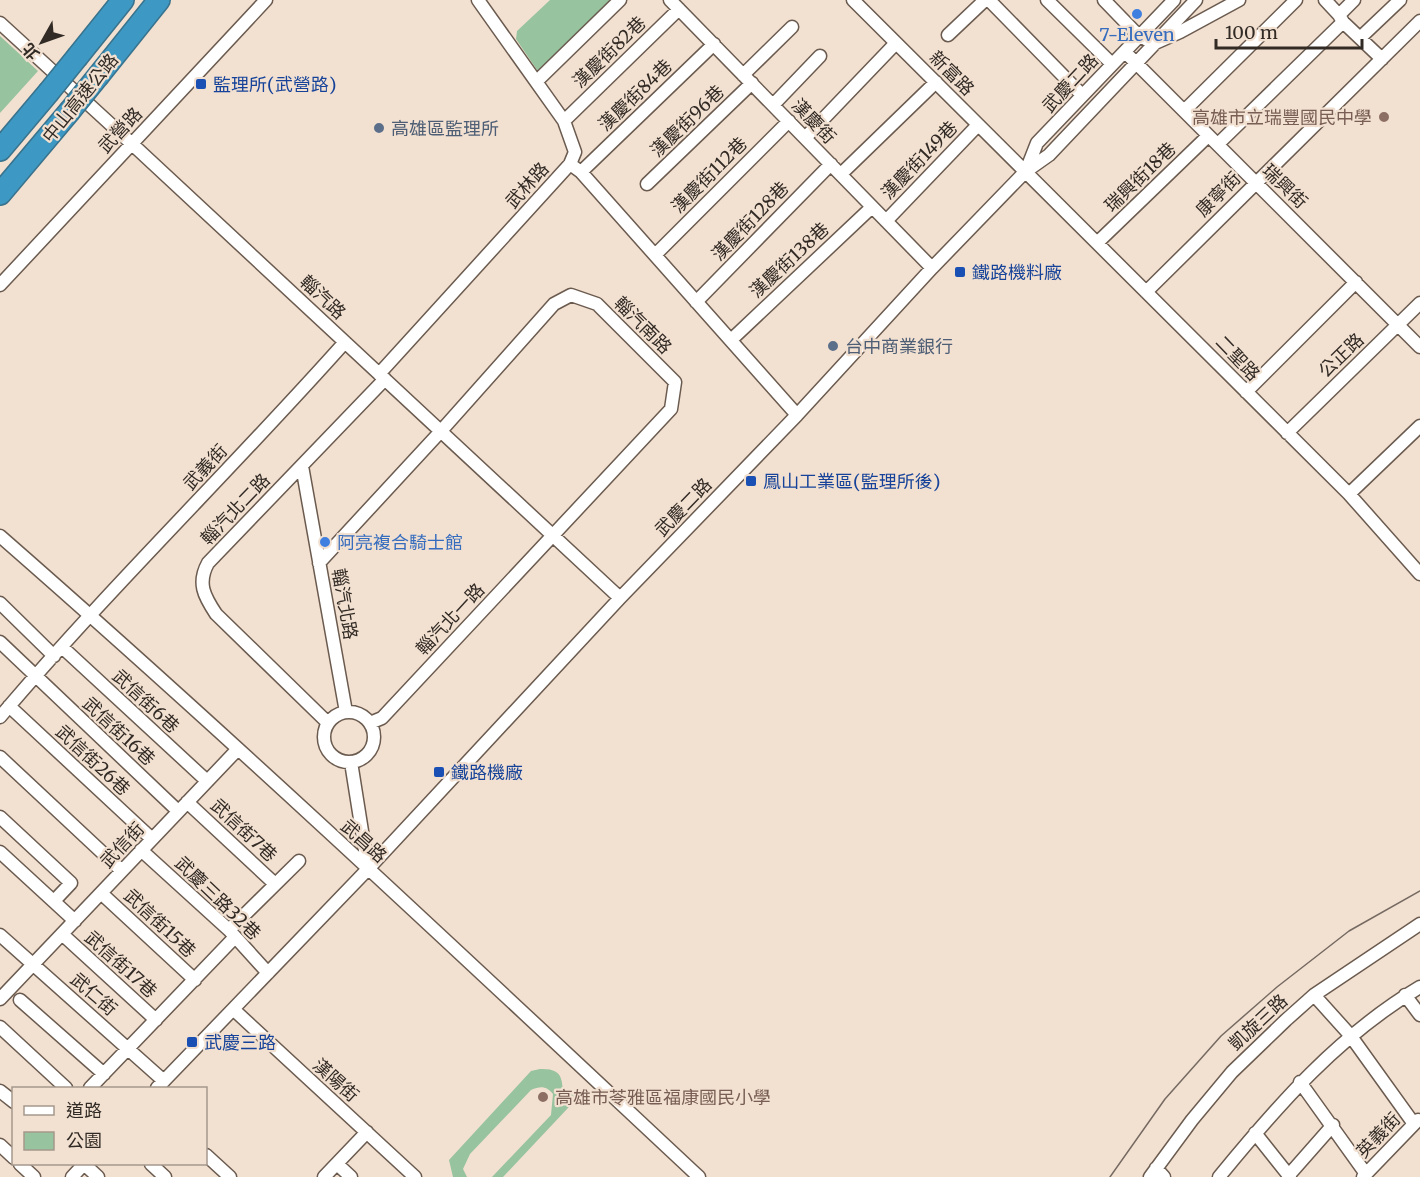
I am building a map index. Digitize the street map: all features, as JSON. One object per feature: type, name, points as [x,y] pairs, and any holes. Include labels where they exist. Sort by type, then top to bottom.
[{"type":"highway","name":"中山高速公路","points":[[0,150],[123,0]]},
{"type":"highway","name":"中山高速公路","points":[[0,194],[159,0]]},
{"type":"street","name":"武營路","points":[[0,285],[266,0]]},
{"type":"street","name":"武林路","points":[[382,376],[570,164],[575,152],[564,121],[478,0]]},
{"type":"street","points":[[537,81],[621,0]]},
{"type":"street","name":"新富路","points":[[853,0],[1025,172]]},
{"type":"street","points":[[948,35],[987,0],[1083,95]]},
{"type":"street","points":[[1047,0],[1112,64]]},
{"type":"street","points":[[1104,0],[1140,37],[1153,44],[1196,0]]},
{"type":"street","name":"武慶二路","points":[[1025,172],[1037,143],[1174,0]]},
{"type":"street","name":"武慶二路","points":[[368,869],[620,598],[797,415],[932,268],[1025,172],[1049,155],[1153,44],[1239,0]]},
{"type":"street","points":[[1184,111],[1296,0]]},
{"type":"street","points":[[1325,0],[1382,59]]},
{"type":"street","name":"瑞興街18巷","points":[[1097,243],[1213,140],[1341,18],[1354,0]]},
{"type":"street","points":[[1360,37],[1400,0]]},
{"type":"street","name":"漢慶街","points":[[674,4],[932,268]]},
{"type":"street","name":"漢慶街82巷","points":[[564,121],[674,4]]},
{"type":"street","name":"康寧街","points":[[1146,292],[1420,21]]},
{"type":"street","name":"輜汽路","points":[[0,23],[620,598]]},
{"type":"street","name":"漢慶街96巷","points":[[647,184],[748,79],[792,27]]},
{"type":"street","points":[[805,138],[896,43]]},
{"type":"street","name":"漢慶街84巷","points":[[581,172],[714,44]]},
{"type":"street","name":"瑞興街","points":[[1125,52],[1420,347]]},
{"type":"street","points":[[773,105],[820,56]]},
{"type":"street","points":[[841,174],[936,82]]},
{"type":"street","name":"漢慶街112巷","points":[[655,255],[789,121]]},
{"type":"street","name":"漢慶街149巷","points":[[886,221],[978,125]]},
{"type":"street","points":[[570,164],[581,172],[797,415]]},
{"type":"street","name":"漢慶街128巷","points":[[696,302],[831,164]]},
{"type":"street","name":"二聖路","points":[[1025,172],[1349,494],[1420,574]]},
{"type":"street","name":"漢慶街138巷","points":[[731,340],[872,207]]},
{"type":"street","points":[[1246,392],[1356,282]]},
{"type":"street","name":"輜汽南路","points":[[441,431],[554,304],[571,295],[597,304],[675,382],[671,409],[553,535]]},
{"type":"street","name":"公正路","points":[[1287,433],[1420,303]]},
{"type":"street","name":"武義街","points":[[0,717],[90,615],[345,342]]},
{"type":"street","name":"輜汽北二路","points":[[328,723],[216,614],[203,589],[202,574],[208,562],[302,466],[382,376]]},
{"type":"street","points":[[1349,494],[1420,426]]},
{"type":"street","points":[[319,563],[441,431]]},
{"type":"street","name":"輜汽北路","points":[[302,466],[345,712]]},
{"type":"street","name":"輜汽北一路","points":[[370,723],[382,718],[553,535]]},
{"type":"street","name":"武昌路","points":[[0,536],[90,615],[368,869],[699,1177]]},
{"type":"street","name":"武信街6巷","points":[[0,603],[207,781]]},
{"type":"street","name":"武信街16巷","points":[[0,642],[178,811]]},
{"type":"street","name":"武信街26巷","points":[[9,706],[152,839]]},
{"type":"street","points":[[345,712],[355,712],[364,717],[370,723],[374,733],[370,751],[361,759],[351,762],[340,760],[332,755],[324,737],[328,723],[345,712]]},
{"type":"street","name":"武信街","points":[[0,999],[237,750]]},
{"type":"street","points":[[0,758],[122,871]]},
{"type":"street","points":[[160,1085],[368,869],[351,762]]},
{"type":"street","name":"武信街7巷","points":[[187,802],[275,884]]},
{"type":"street","points":[[0,817],[71,883],[54,901]]},
{"type":"street","name":"武慶三路32巷","points":[[141,850],[232,933],[268,973]]},
{"type":"street","points":[[0,852],[75,921]]},
{"type":"street","points":[[92,1087],[195,980],[232,933],[275,884],[299,861]]},
{"type":"street","name":"武信街15巷","points":[[101,893],[195,980]]},
{"type":"street","name":"凱旋三路","points":[[1157,1174],[1232,1072],[1314,995],[1420,924]]},
{"type":"street","name":"武信街17巷","points":[[62,934],[156,1020]]},
{"type":"street","name":"武仁街","points":[[2,942],[33,965],[129,1048],[160,1085]]},
{"type":"street","points":[[1219,1177],[1300,1082],[1350,1035],[1405,995],[1420,987]]},
{"type":"street","points":[[1314,995],[1350,1035],[1417,1121]]},
{"type":"street","points":[[1405,995],[1420,1015]]},
{"type":"street","points":[[20,1000],[104,1074]]},
{"type":"street","name":"漢陽街","points":[[233,1009],[416,1177]]},
{"type":"street","points":[[0,1027],[64,1087]]},
{"type":"street","points":[[1300,1082],[1333,1125],[1364,1175]]},
{"type":"street","points":[[0,1091],[12,1100]]},
{"type":"street","name":"英義街","points":[[1364,1175],[1417,1121]]},
{"type":"street","points":[[1255,1133],[1289,1176],[1333,1125]]},
{"type":"street","points":[[324,1177],[367,1132]]},
{"type":"street","points":[[0,1145],[12,1156]]},
{"type":"street","points":[[207,1156],[230,1177]]},
{"type":"street","points":[[337,1164],[351,1177]]},
{"type":"street","points":[[21,1165],[34,1177]]},
{"type":"street","points":[[72,1177],[83,1165]]},
{"type":"street","points":[[85,1165],[98,1177]]},
{"type":"street","points":[[152,1165],[165,1177]]},
{"type":"green space","points":[[550,0],[613,0],[544,69],[537,70],[516,39],[517,31]]},
{"type":"green space","points":[[0,36],[38,71],[0,113]]},
{"type":"green space","points":[[540,1069],[554,1071],[561,1078],[564,1101],[577,1088],[583,1092],[503,1177],[492,1177],[551,1115],[553,1094],[543,1088],[531,1090],[470,1154],[463,1169],[467,1177],[453,1177],[449,1160],[531,1071]]},
{"type":"tram line","points":[[1110,1177],[1165,1099],[1221,1036],[1277,987],[1349,931],[1420,891]]},
{"type":"place","name":"7-Eleven","points":[[1137,14]]},
{"type":"place","name":"監理所(武營路)","points":[[201,84]]},
{"type":"place","name":"高雄市立瑞豐國民中學","points":[[1384,117]]},
{"type":"place","name":"高雄區監理所","points":[[379,128]]},
{"type":"place","name":"鐵路機料廠","points":[[960,272]]},
{"type":"place","name":"台中商業銀行","points":[[833,346]]},
{"type":"place","name":"鳳山工業區(監理所後)","points":[[751,481]]},
{"type":"place","name":"阿亮複合騎士館","points":[[325,542]]},
{"type":"place","name":"鐵路機廠","points":[[439,772]]},
{"type":"place","name":"武慶三路","points":[[192,1042]]},
{"type":"place","name":"高雄市苓雅區福康國民小學","points":[[543,1097]]}]
